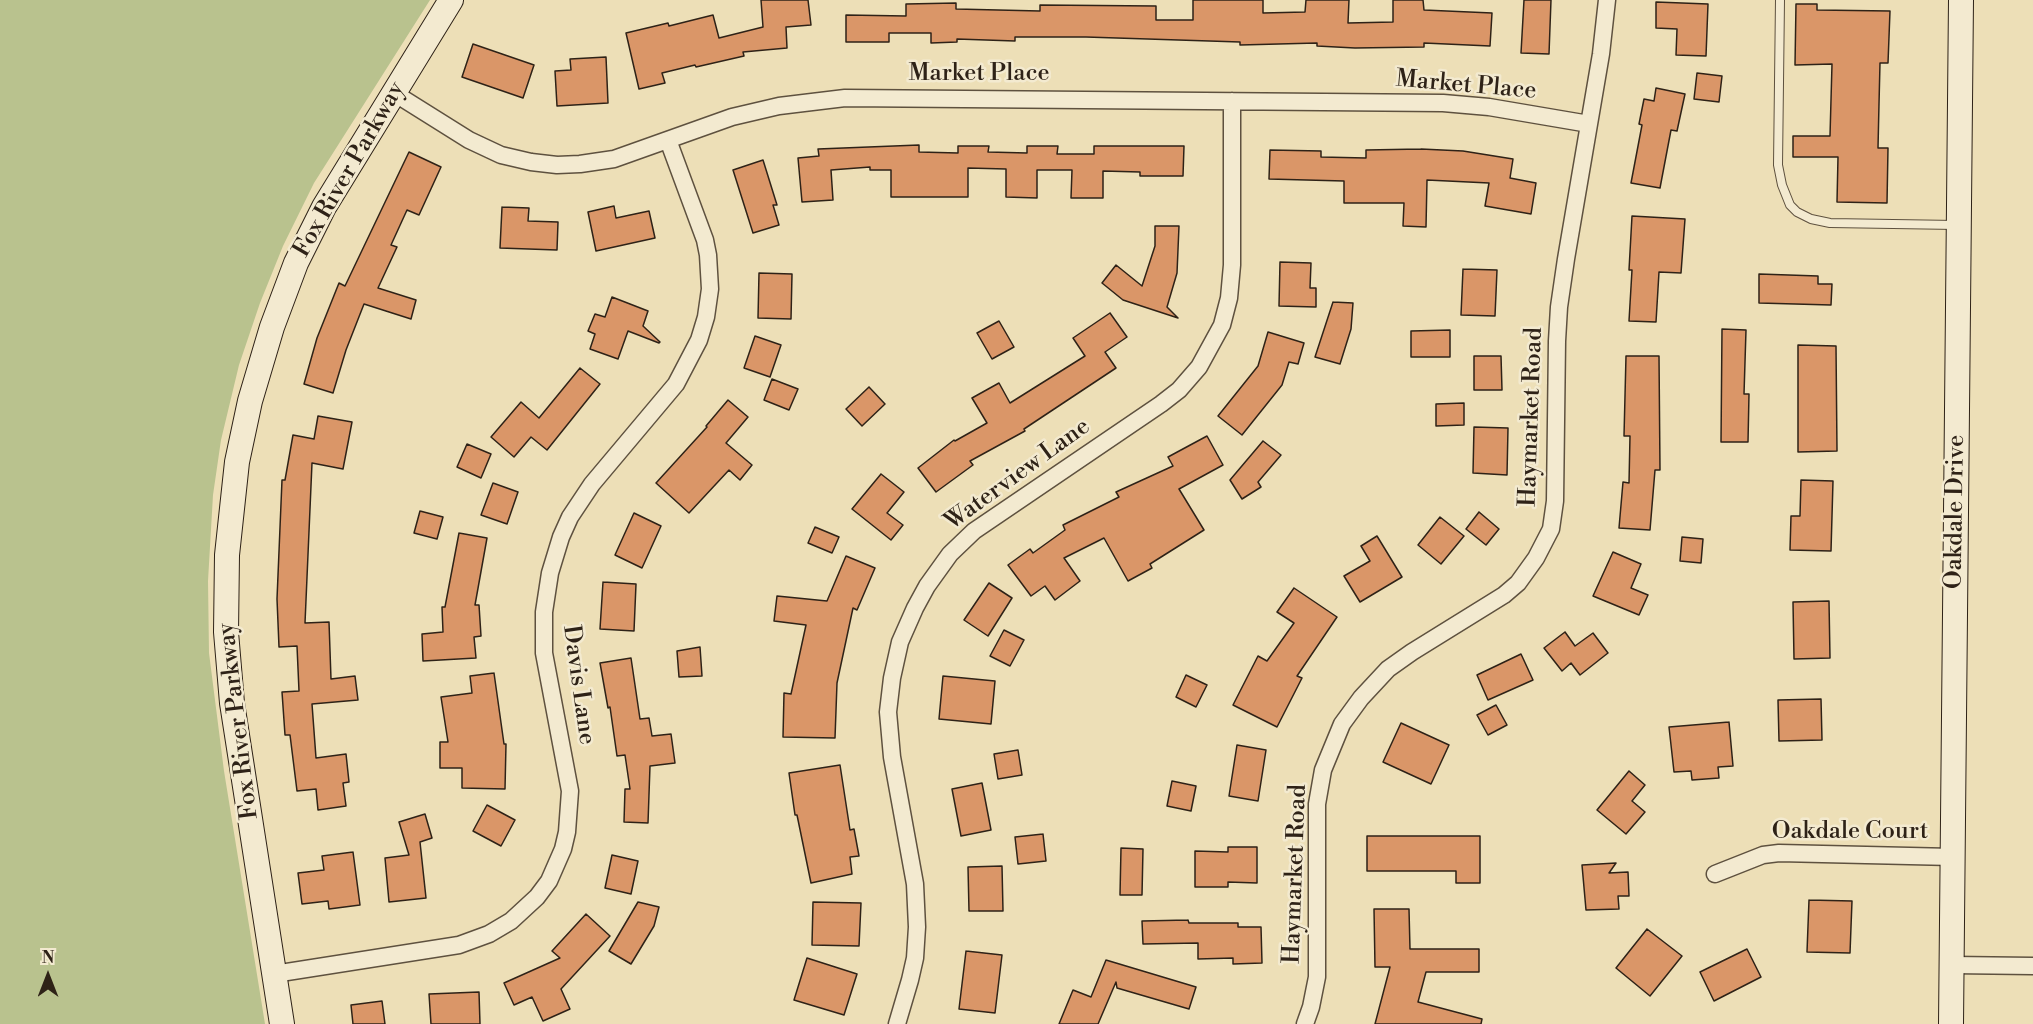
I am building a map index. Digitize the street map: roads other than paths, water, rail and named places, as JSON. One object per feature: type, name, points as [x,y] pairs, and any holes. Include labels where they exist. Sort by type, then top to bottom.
[{"type":"street","name":"Fox River Parkway","points":[[282,1024],[232,704],[227,610],[227,555],[234,485],[250,401],[272,327],[296,263],[324,207],[451,0]]},
{"type":"street","name":"Haymarket Road","points":[[1305,1024],[1317,977],[1317,804],[1323,770],[1342,724],[1360,698],[1388,669],[1504,595],[1518,583],[1536,558],[1551,529],[1555,501],[1559,307],[1601,54],[1607,0]]},
{"type":"street","name":"Oakdale Drive","points":[[1951,1024],[1961,0]]},
{"type":"street","name":"Market Place","points":[[394,93],[468,140],[501,155],[557,165],[603,160],[636,152],[732,117],[779,106],[845,98],[1443,103],[1489,107],[1588,124]]},
{"type":"street","name":"Waterview Lane","points":[[897,1024],[915,958],[917,927],[915,884],[892,757],[888,712],[892,678],[900,642],[927,586],[950,554],[974,531],[1001,510],[1161,404],[1179,390],[1199,367],[1222,325],[1229,298],[1232,265],[1232,101]]},
{"type":"street","name":"Davis Lane","points":[[274,974],[459,945],[489,934],[511,921],[537,897],[549,881],[563,849],[567,832],[570,791],[544,653],[544,612],[550,573],[561,537],[570,518],[592,484],[676,384],[699,340],[706,317],[710,289],[705,240],[668,140]]},
{"type":"street","name":"Oakdale Court","points":[[1715,874],[1763,855],[1779,853],[1953,857]]},
{"type":"street","points":[[1952,965],[2033,966]]},
{"type":"lane","points":[[1780,0],[1778,165],[1782,185],[1791,205],[1797,212],[1811,219],[1830,223],[1959,225]]}]
